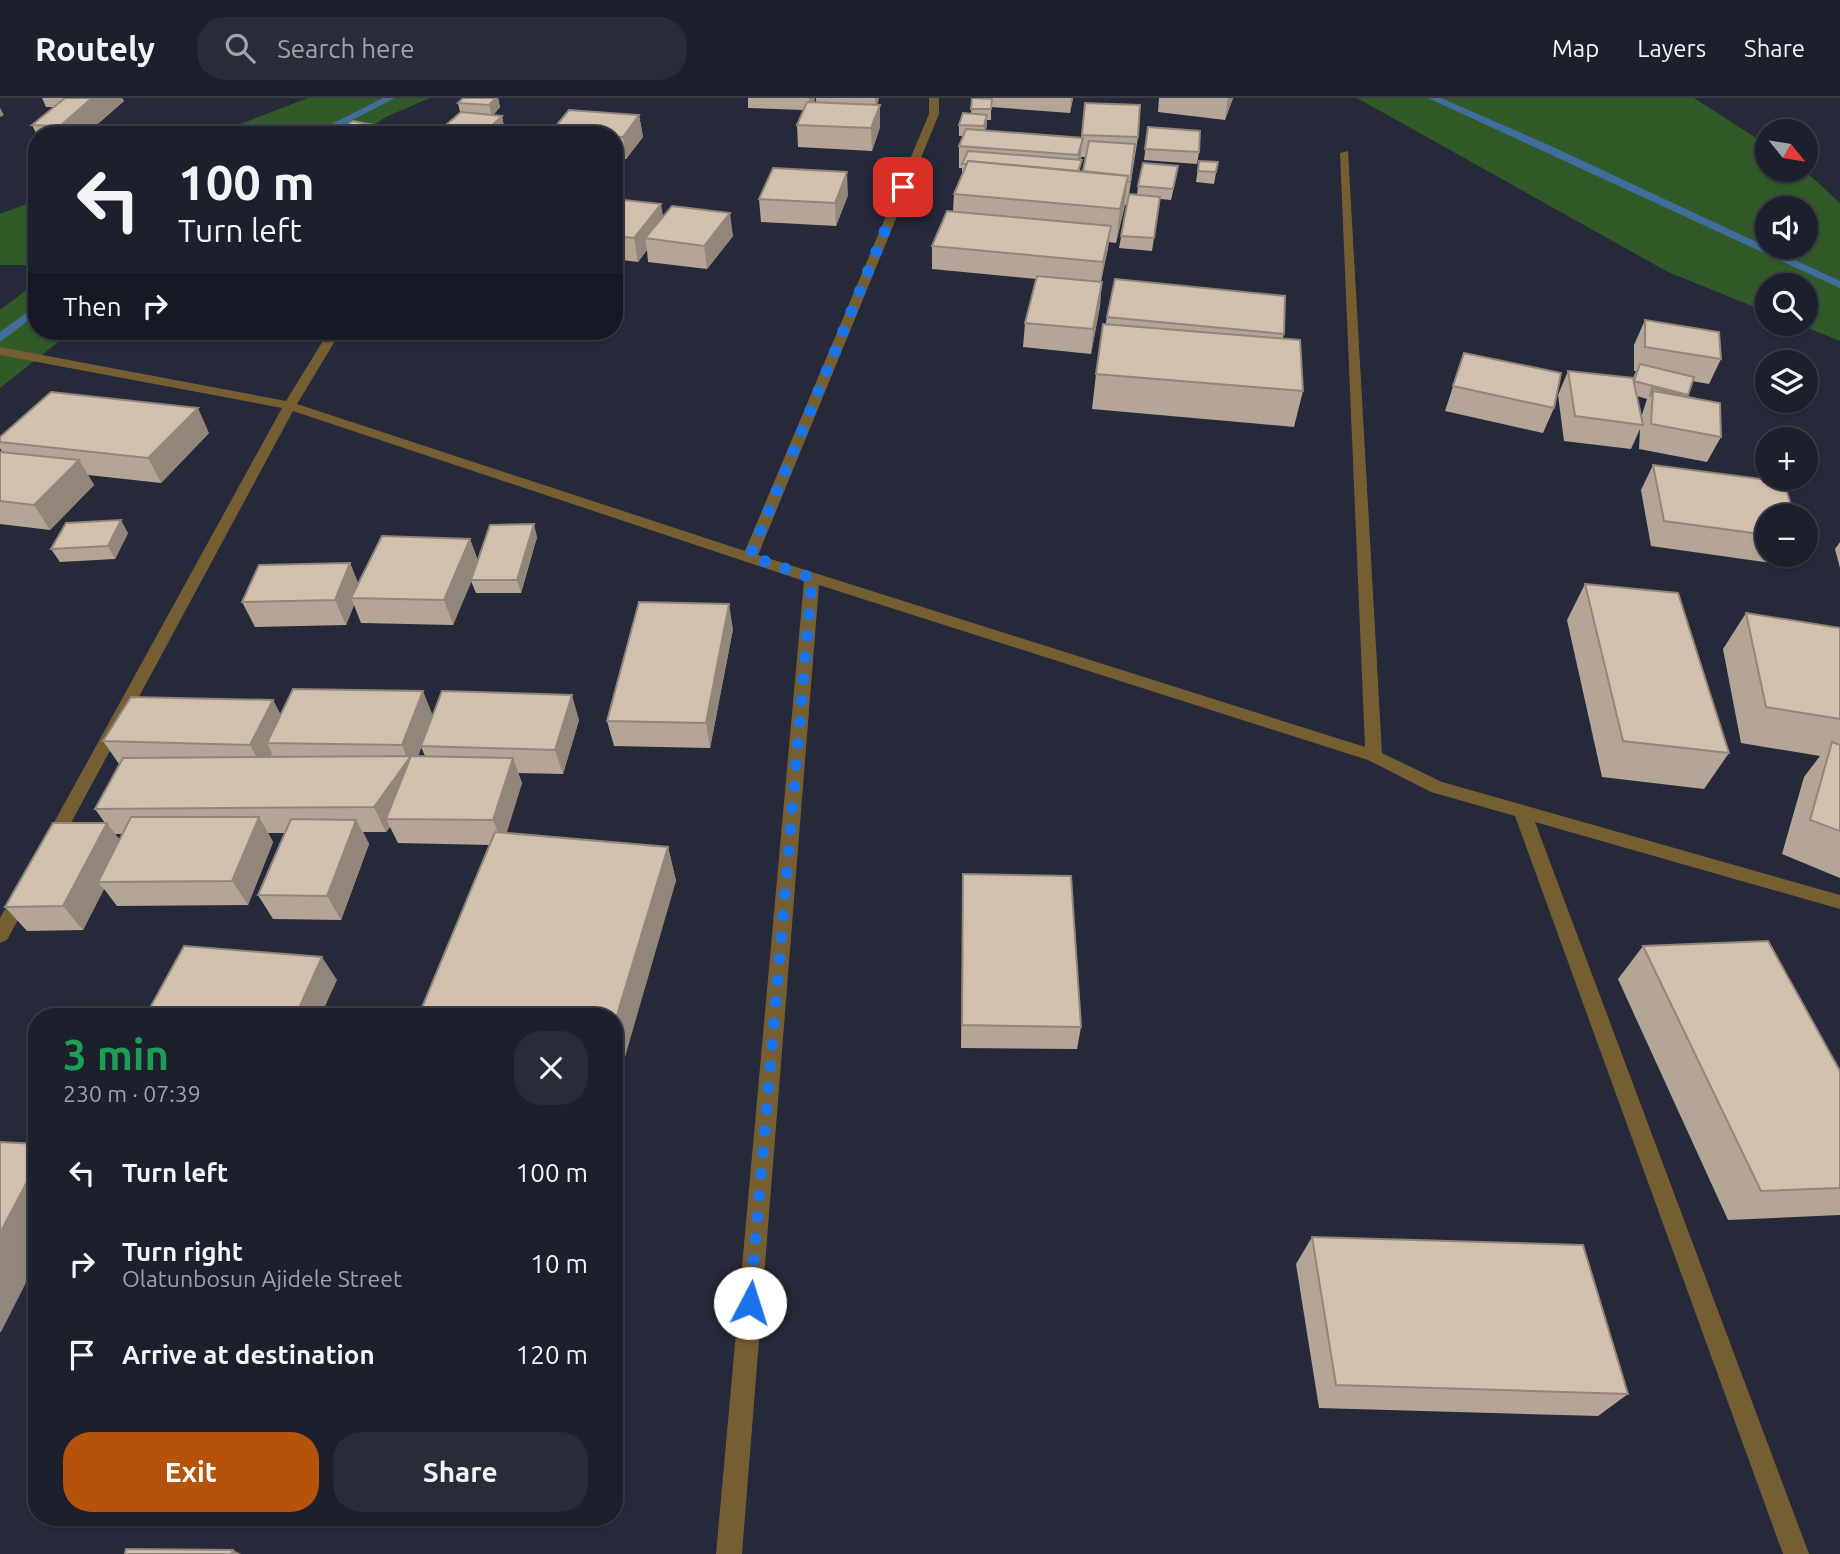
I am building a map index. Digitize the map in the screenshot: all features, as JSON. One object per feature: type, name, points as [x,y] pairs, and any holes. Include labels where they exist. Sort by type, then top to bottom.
[{"type":"street","points":[[750,556],[934,114],[934,98]]},
{"type":"street","points":[[1345,153],[1374,756]]},
{"type":"street","points":[[46,851],[296,394],[329,340]]},
{"type":"street","points":[[0,351],[291,406],[812,578],[1374,756],[1437,787],[1840,902]]},
{"type":"street","points":[[729,1554],[812,578]]},
{"type":"street","points":[[1523,813],[1796,1554]]},
{"type":"street","points":[[0,935],[33,875]]},
{"type":"green space","points":[[308,98],[430,98],[372,126],[235,126]]},
{"type":"green space","points":[[1357,98],[1694,98],[1755,137],[1755,182],[1817,182],[1840,203],[1840,341],[1818,332],[1818,273],[1755,273],[1755,307],[1668,272]]},
{"type":"green space","points":[[28,203],[28,265],[0,265],[0,214]]},
{"type":"green space","points":[[28,289],[28,340],[61,340],[0,388],[0,310]]},
{"type":"building","points":[[65,98],[92,98],[60,126],[32,125]]},
{"type":"building","points":[[463,98],[496,98],[489,105],[458,103]]},
{"type":"building","points":[[972,98],[992,99],[991,109],[971,109]]},
{"type":"building","points":[[807,102],[880,105],[871,128],[797,125]]},
{"type":"building","points":[[1085,103],[1140,105],[1138,137],[1082,135]]},
{"type":"building","points":[[569,110],[639,115],[623,137],[623,126],[556,126]]},
{"type":"building","points":[[461,112],[502,116],[491,126],[446,125]]},
{"type":"building","points":[[963,113],[987,115],[984,126],[959,125]]},
{"type":"building","points":[[353,121],[378,126],[345,126]]},
{"type":"building","points":[[1148,127],[1200,131],[1199,152],[1145,149]]},
{"type":"building","points":[[966,129],[1083,138],[1078,155],[959,146]]},
{"type":"building","points":[[1089,141],[1135,144],[1130,182],[1127,182],[1128,176],[1083,171]]},
{"type":"building","points":[[968,151],[1082,160],[1078,171],[968,161],[962,164]]},
{"type":"building","points":[[968,161],[1128,176],[1120,209],[954,194]]},
{"type":"building","points":[[1199,161],[1218,162],[1216,172],[1198,171]]},
{"type":"building","points":[[1143,163],[1178,166],[1173,189],[1138,186]]},
{"type":"building","points":[[773,168],[847,172],[835,203],[759,199]]},
{"type":"building","points":[[1129,194],[1160,197],[1154,238],[1121,236]]},
{"type":"building","points":[[623,200],[661,204],[634,238],[623,237]]},
{"type":"building","points":[[672,206],[730,213],[704,246],[645,238]]},
{"type":"building","points":[[947,211],[1111,226],[1103,262],[932,246]]},
{"type":"building","points":[[1037,276],[1102,282],[1093,329],[1025,323]]},
{"type":"building","points":[[1115,279],[1285,296],[1284,334],[1107,317]]},
{"type":"building","points":[[1645,320],[1719,332],[1721,359],[1645,347]]},
{"type":"building","points":[[1103,324],[1300,340],[1303,391],[1096,374]]},
{"type":"building","points":[[1464,353],[1561,373],[1554,408],[1453,386]]},
{"type":"building","points":[[1640,364],[1694,377],[1688,395],[1634,381]]},
{"type":"building","points":[[1568,371],[1633,378],[1643,425],[1575,416]]},
{"type":"building","points":[[1652,388],[1696,399],[1653,391],[1650,397]]},
{"type":"building","points":[[1653,391],[1720,403],[1721,437],[1651,424]]},
{"type":"building","points":[[51,392],[198,408],[148,458],[0,442],[0,437]]},
{"type":"building","points":[[0,452],[79,460],[34,505],[0,501]]},
{"type":"building","points":[[1653,465],[1755,478],[1755,490],[1786,490],[1790,504],[1755,504],[1755,533],[1664,521]]},
{"type":"building","points":[[121,520],[108,546],[51,549],[66,523]]},
{"type":"building","points":[[534,524],[517,580],[471,580],[490,525]]},
{"type":"building","points":[[382,536],[470,539],[444,600],[351,598]]},
{"type":"building","points":[[350,563],[335,600],[242,602],[259,565]]},
{"type":"building","points":[[1585,584],[1678,593],[1729,753],[1623,741]]},
{"type":"building","points":[[639,602],[729,604],[706,723],[607,721]]},
{"type":"building","points":[[1746,613],[1840,628],[1840,719],[1766,707]]},
{"type":"building","points":[[293,689],[423,691],[402,745],[267,743]]},
{"type":"building","points":[[442,691],[572,695],[555,750],[421,746]]},
{"type":"building","points":[[131,697],[273,700],[250,745],[103,741]]},
{"type":"building","points":[[1832,742],[1840,745],[1840,831],[1810,820]]},
{"type":"building","points":[[411,756],[374,807],[95,809],[123,758]]},
{"type":"building","points":[[411,756],[513,758],[493,820],[386,819]]},
{"type":"building","points":[[131,817],[259,817],[232,881],[98,882]]},
{"type":"building","points":[[291,819],[356,820],[327,896],[258,895]]},
{"type":"building","points":[[53,823],[107,823],[63,906],[5,907]]},
{"type":"building","points":[[495,832],[668,847],[619,1008],[422,1008]]},
{"type":"building","points":[[963,874],[1071,876],[1081,1027],[962,1025]]},
{"type":"building","points":[[1768,941],[1840,1071],[1840,1188],[1761,1191],[1643,946]]},
{"type":"building","points":[[184,946],[322,957],[299,1008],[150,1008]]},
{"type":"building","points":[[0,1142],[28,1144],[28,1180],[0,1233]]},
{"type":"building","points":[[1312,1237],[1583,1245],[1628,1394],[1336,1385]]},
{"type":"building","points":[[126,1549],[233,1550],[231,1554],[125,1554]]},
{"type":"waterway","points":[[333,126],[390,98]]},
{"type":"waterway","points":[[1433,98],[1548,148],[1840,285]]},
{"type":"waterway","points":[[0,338],[28,315]]},
{"type":"route","points":[[750,1303],[812,578],[750,556],[903,187]]}]
